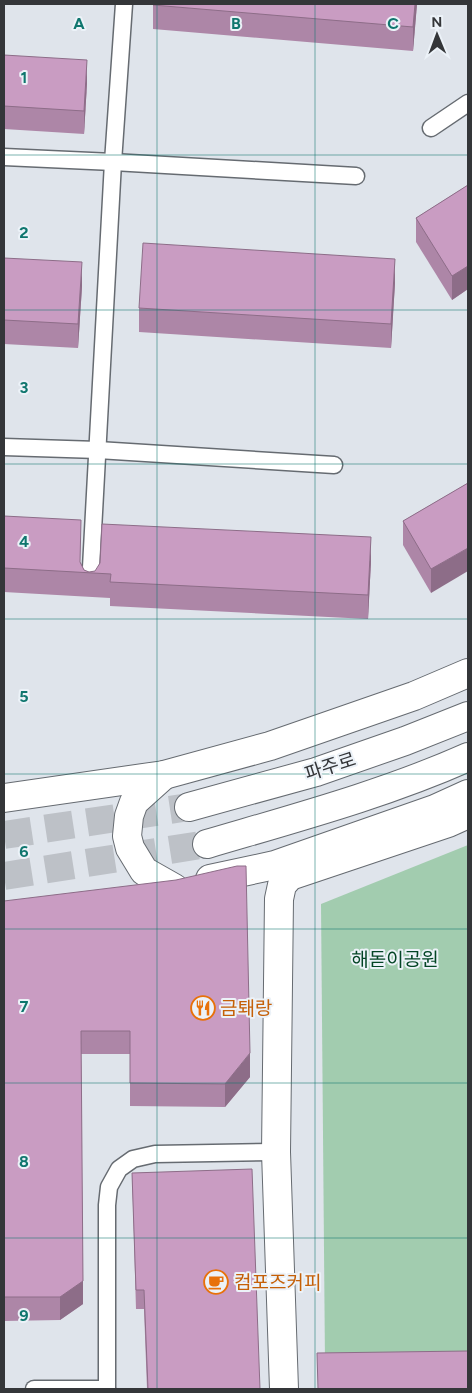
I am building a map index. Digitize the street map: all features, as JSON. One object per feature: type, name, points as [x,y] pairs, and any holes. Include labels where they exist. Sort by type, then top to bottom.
[{"type":"main road","points":[[4,798],[164,774],[270,746],[414,696],[468,673]]},
{"type":"main road","name":"파주로","points":[[189,807],[316,772],[405,741],[468,716]]},
{"type":"main road","name":"파주로","points":[[207,844],[327,808],[443,768],[468,757]]},
{"type":"main road","points":[[164,774],[134,802],[129,816],[127,836],[130,848],[144,871],[174,888]]},
{"type":"main road","points":[[136,893],[174,888],[275,865],[435,809],[468,794]]},
{"type":"main road","points":[[284,1389],[276,1152],[279,899],[282,885],[290,876],[448,823],[468,814]]},
{"type":"lane","points":[[90,586],[113,162],[124,4]]},
{"type":"lane","points":[[431,128],[468,104]]},
{"type":"lane","points":[[4,157],[356,176]]},
{"type":"lane","points":[[4,447],[98,450],[334,465]]},
{"type":"lane","points":[[34,1389],[107,1389],[107,1205],[110,1186],[119,1169],[133,1159],[154,1154],[276,1152]]},
{"type":"green space","name":"해돋이공원","points":[[468,845],[468,1363],[325,1364],[321,904]]},
{"type":"building","points":[[153,4],[415,4],[413,27]]},
{"type":"building","points":[[4,55],[87,60],[84,111],[4,106]]},
{"type":"building","points":[[468,185],[468,266],[452,276],[416,218]]},
{"type":"building","points":[[143,243],[395,259],[391,324],[139,308]]},
{"type":"building","points":[[4,258],[82,262],[78,324],[4,320]]},
{"type":"building","points":[[468,483],[468,548],[431,569],[403,521]]},
{"type":"building","points":[[4,516],[81,520],[80,562],[84,570],[89,572],[95,571],[100,563],[102,524],[371,537],[368,595],[110,582],[111,574],[4,568]]},
{"type":"building","points":[[237,866],[246,866],[250,1053],[225,1084],[130,1083],[130,1031],[81,1031],[83,1281],[60,1297],[4,1297],[4,901],[176,880]]},
{"type":"building","points":[[252,1169],[260,1389],[148,1389],[144,1290],[136,1290],[132,1173]]},
{"type":"building","points":[[468,1351],[468,1389],[318,1389],[317,1353]]},
{"type":"tunnel","points":[[4,835],[189,807]]},
{"type":"tunnel","points":[[4,876],[207,844]]},
{"type":"place","name":"금퇘랑","points":[[203,1008]]},
{"type":"place","name":"컴포즈커피","points":[[216,1282]]}]
